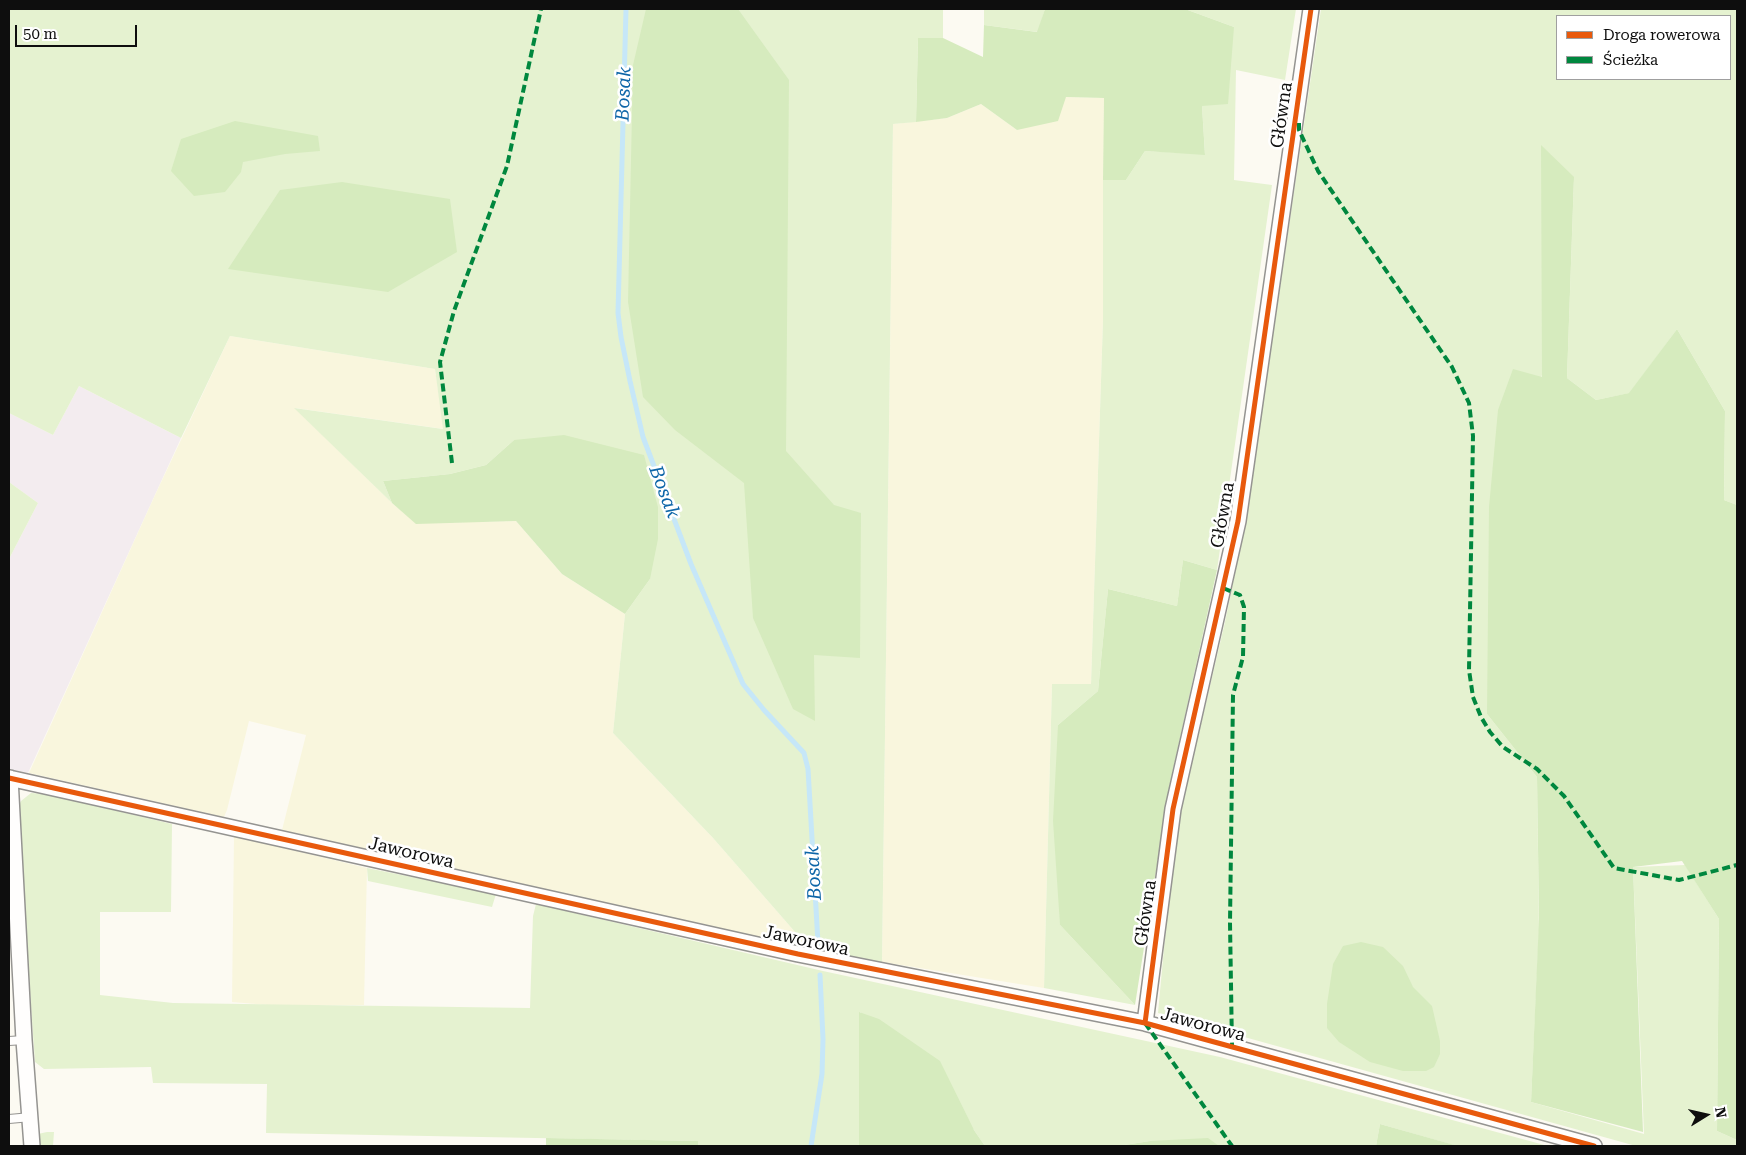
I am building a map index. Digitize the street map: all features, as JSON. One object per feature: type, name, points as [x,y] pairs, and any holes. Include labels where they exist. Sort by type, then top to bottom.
[{"type":"street","name":"Główna","points":[[1145,1023],[1173,809],[1238,521],[1310,9]]},
{"type":"street","name":"Jaworowa","points":[[9,778],[798,954],[1145,1023],[1594,1146]]},
{"type":"street","points":[[9,778],[16,1040],[31,1117],[32,1146]]},
{"type":"lane","points":[[9,1119],[31,1117]]},
{"type":"shaded area","points":[[1066,97],[1104,98],[1103,320],[1091,684],[1052,684],[1044,988],[882,962],[893,124],[947,118],[981,104],[1017,130]]},
{"type":"shaded area","points":[[230,336],[435,369],[444,429],[295,408],[392,503],[416,523],[516,521],[562,574],[625,614],[613,733],[713,838],[809,948],[282,830],[306,735],[249,721],[224,817],[29,773],[155,495]]},
{"type":"shaded area","points":[[79,386],[181,438],[28,773],[9,769],[9,559],[38,503],[9,482],[9,413],[53,435]]},
{"type":"shaded area","points":[[234,836],[367,868],[364,1005],[268,1005],[232,1002]]},
{"type":"green space","points":[[9,9],[943,9],[943,38],[918,38],[916,122],[893,124],[882,962],[809,948],[713,838],[613,733],[625,614],[650,579],[514,440],[486,465],[450,474],[383,481],[392,503],[294,408],[443,429],[435,369],[230,336],[181,438],[79,386],[53,435],[9,413]]},
{"type":"green space","points":[[646,9],[738,9],[789,80],[786,451],[834,505],[861,513],[860,658],[814,655],[815,721],[793,709],[753,618],[744,483],[675,430],[643,397],[628,302],[633,65]]},
{"type":"green space","points":[[984,9],[1045,9],[1038,32],[984,25]]},
{"type":"green space","points":[[1045,9],[1185,9],[1234,27],[1228,104],[1202,106],[1205,155],[1145,151],[1126,180],[1103,180],[1104,98],[1066,97],[1058,121],[1017,130],[981,104],[947,118],[916,122],[918,38],[943,38],[983,57],[984,25],[1037,32]]},
{"type":"green space","points":[[1185,9],[1296,9],[1285,80],[1236,70],[1234,180],[1272,185],[1217,570],[1183,560],[1177,606],[1108,589],[1098,691],[1058,725],[1060,925],[1135,1005],[1044,988],[1052,684],[1091,684],[1103,320],[1103,180],[1126,180],[1145,151],[1205,154],[1202,106],[1234,27]]},
{"type":"green space","points":[[1321,9],[1737,9],[1737,505],[1724,500],[1725,411],[1677,329],[1630,393],[1596,400],[1567,378],[1574,177],[1487,714],[1537,777],[1539,930],[1531,1102],[1644,1134],[1633,867],[1685,865],[1719,919],[1717,1131],[1737,1140],[1737,1146],[1636,1146],[1158,1013],[1172,861],[1183,801],[1225,622],[1245,524]]},
{"type":"green space","points":[[235,121],[318,136],[320,151],[285,154],[243,162],[241,172],[225,192],[194,196],[171,171],[181,139]]},
{"type":"green space","points":[[1541,145],[1574,177],[1567,378],[1596,400],[1629,393],[1677,329],[1725,411],[1724,500],[1737,505],[1737,1140],[1717,1131],[1719,919],[1682,861],[1633,867],[1643,1132],[1531,1102],[1539,919],[1537,777],[1487,714],[1489,507],[1498,410],[1513,369],[1542,377]]},
{"type":"green space","points":[[342,182],[450,199],[457,252],[388,292],[228,269],[280,190]]},
{"type":"green space","points":[[564,435],[644,455],[658,507],[658,539],[650,579],[625,614],[562,574],[516,521],[416,524],[392,503],[383,481],[450,474],[486,465],[514,440]]},
{"type":"green space","points":[[9,482],[38,503],[9,559]]},
{"type":"green space","points":[[1183,560],[1217,570],[1169,788],[1135,1005],[1060,925],[1053,821],[1058,725],[1098,691],[1108,589],[1177,606]]},
{"type":"green space","points":[[31,793],[46,794],[172,824],[171,912],[100,912],[100,995],[173,1003],[530,1008],[533,916],[536,904],[823,971],[1220,1057],[1548,1146],[1457,1146],[1380,1124],[1376,1146],[1218,1146],[1150,1141],[1118,1146],[985,1146],[974,1130],[860,1012],[859,1146],[698,1146],[698,1141],[266,1133],[267,1084],[153,1083],[151,1067],[44,1069],[35,1062],[17,809],[21,801]]},
{"type":"green space","points":[[367,868],[496,894],[492,907],[368,881]]},
{"type":"green space","points":[[1361,942],[1383,947],[1403,966],[1413,987],[1432,1006],[1440,1041],[1440,1054],[1434,1067],[1426,1071],[1403,1071],[1370,1062],[1339,1042],[1327,1028],[1327,1004],[1333,964],[1343,946]]},
{"type":"green space","points":[[859,1012],[879,1019],[940,1061],[974,1130],[985,1146],[859,1146]]},
{"type":"green space","points":[[1380,1124],[1458,1146],[1376,1146]]},
{"type":"green space","points":[[54,1132],[53,1146],[38,1146],[38,1134]]},
{"type":"green space","points":[[546,1138],[698,1141],[698,1146],[546,1146]]},
{"type":"green space","points":[[1208,1138],[1219,1146],[1118,1146],[1150,1141]]},
{"type":"waterway","name":"Bosak","points":[[626,9],[618,313],[630,381],[643,437],[691,564],[743,684],[804,753],[808,769],[818,943]]},
{"type":"waterway","name":"Bosak","points":[[811,1146],[822,1074],[823,1039],[820,975]]},
{"type":"marked path","points":[[452,463],[440,362],[454,311],[507,166],[541,9]]},
{"type":"marked path","points":[[1299,123],[1299,130],[1318,171],[1452,367],[1469,403],[1473,436],[1469,670],[1473,697],[1481,717],[1490,732],[1503,747],[1537,769],[1564,796],[1614,868],[1679,880],[1737,865]]},
{"type":"marked path","points":[[1223,588],[1240,595],[1244,607],[1243,657],[1233,695],[1230,923],[1232,1047]]},
{"type":"marked path","points":[[1145,1023],[1232,1146]]},
{"type":"cycle path","points":[[1145,1023],[1173,809],[1238,521],[1311,9]]},
{"type":"cycle path","points":[[9,778],[798,954],[1145,1023],[1594,1146]]}]
